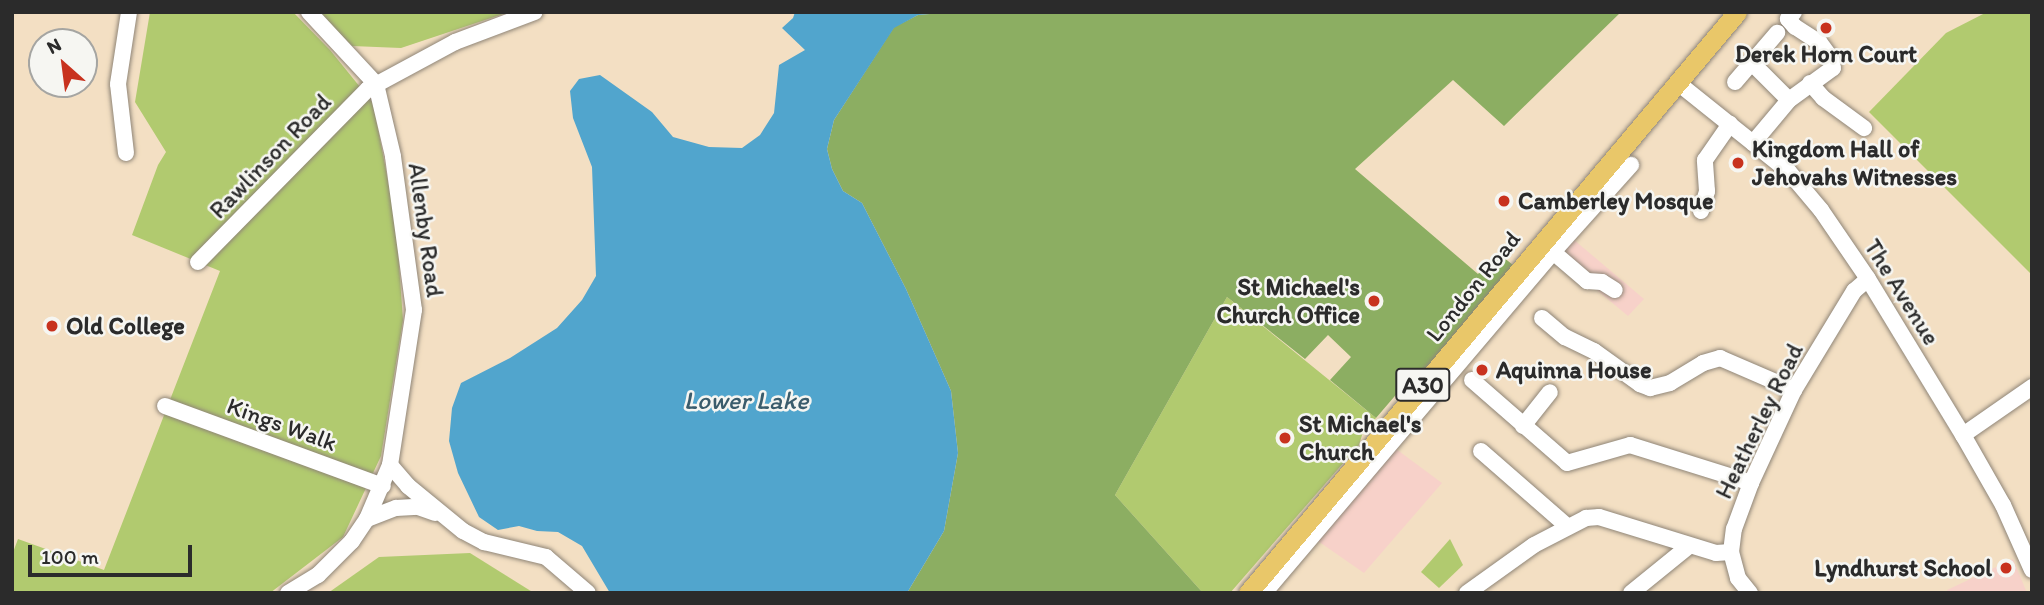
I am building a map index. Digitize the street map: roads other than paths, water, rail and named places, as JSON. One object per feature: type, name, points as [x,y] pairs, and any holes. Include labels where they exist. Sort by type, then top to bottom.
[{"type":"main road","name":"London Road","points":[[1248,593],[1555,244],[1678,83],[1737,12]]},
{"type":"street","points":[[126,153],[118,84],[129,12]]},
{"type":"street","points":[[309,12],[376,84]]},
{"type":"street","name":"Rawlinson Road","points":[[198,262],[376,84],[455,42],[535,12]]},
{"type":"street","points":[[1753,143],[1789,100],[1833,68],[1831,58],[1820,43],[1794,27],[1788,19],[1794,12]]},
{"type":"street","points":[[1735,82],[1777,33]]},
{"type":"street","points":[[1752,63],[1789,100]]},
{"type":"street","name":"The Avenue","points":[[1678,83],[1789,172],[1810,194],[1868,279],[1963,435],[2003,505],[2032,570]]},
{"type":"street","points":[[1810,83],[1822,97],[1864,128]]},
{"type":"street","name":"Allenby Road","points":[[288,593],[318,575],[352,541],[367,519],[390,465],[414,310],[393,156],[376,84]]},
{"type":"street","points":[[1701,211],[1707,191],[1705,160],[1730,124]]},
{"type":"street","points":[[1264,593],[1555,244],[1631,165]]},
{"type":"street","points":[[1555,244],[1587,281],[1602,282],[1615,290]]},
{"type":"street","name":"Heatherley Road","points":[[1731,552],[1734,529],[1751,483],[1794,390],[1854,291],[1868,279]]},
{"type":"street","points":[[1546,329],[1650,388],[1670,383],[1703,363],[1720,358],[1794,390]]},
{"type":"street","points":[[1472,380],[1567,463],[1630,445],[1751,483]]},
{"type":"street","points":[[1963,435],[2032,387]]},
{"type":"street","points":[[1522,426],[1550,392]]},
{"type":"street","name":"Kings Walk","points":[[165,406],[383,486]]},
{"type":"street","points":[[1480,451],[1567,526]]},
{"type":"street","points":[[390,465],[441,515],[484,542],[546,556],[588,593]]},
{"type":"street","points":[[367,519],[396,508],[418,507],[441,515]]},
{"type":"street","points":[[1463,588],[1567,526],[1586,517],[1599,517],[1689,546],[1716,553],[1731,552],[1738,578],[1750,593]]},
{"type":"street","points":[[1631,593],[1689,546]]},
{"type":"water","name":"Lower Lake","points":[[795,12],[952,12],[918,15],[894,28],[834,120],[827,149],[832,169],[843,191],[862,203],[906,289],[951,391],[958,453],[944,531],[907,593],[610,593],[582,546],[558,532],[537,531],[519,526],[498,530],[479,517],[458,473],[449,441],[452,408],[461,383],[510,358],[557,328],[582,300],[596,276],[592,167],[573,118],[570,91],[579,79],[600,75],[652,112],[673,137],[709,147],[742,148],[760,135],[774,113],[779,65],[805,50],[782,28],[793,18]]},
{"type":"place","name":"Derek Horn Court","points":[[1826,28]]},
{"type":"place","name":"Kingdom Hall of Jehovahs Witnesses","points":[[1738,163]]},
{"type":"place","name":"Camberley Mosque","points":[[1504,201]]},
{"type":"place","name":"St Michael's Church Office","points":[[1374,301]]},
{"type":"place","name":"Old College","points":[[52,326]]},
{"type":"place","name":"Aquinna House","points":[[1482,370]]},
{"type":"place","name":"St Michael's Church","points":[[1285,438]]},
{"type":"place","name":"Lyndhurst School","points":[[2006,568]]}]
